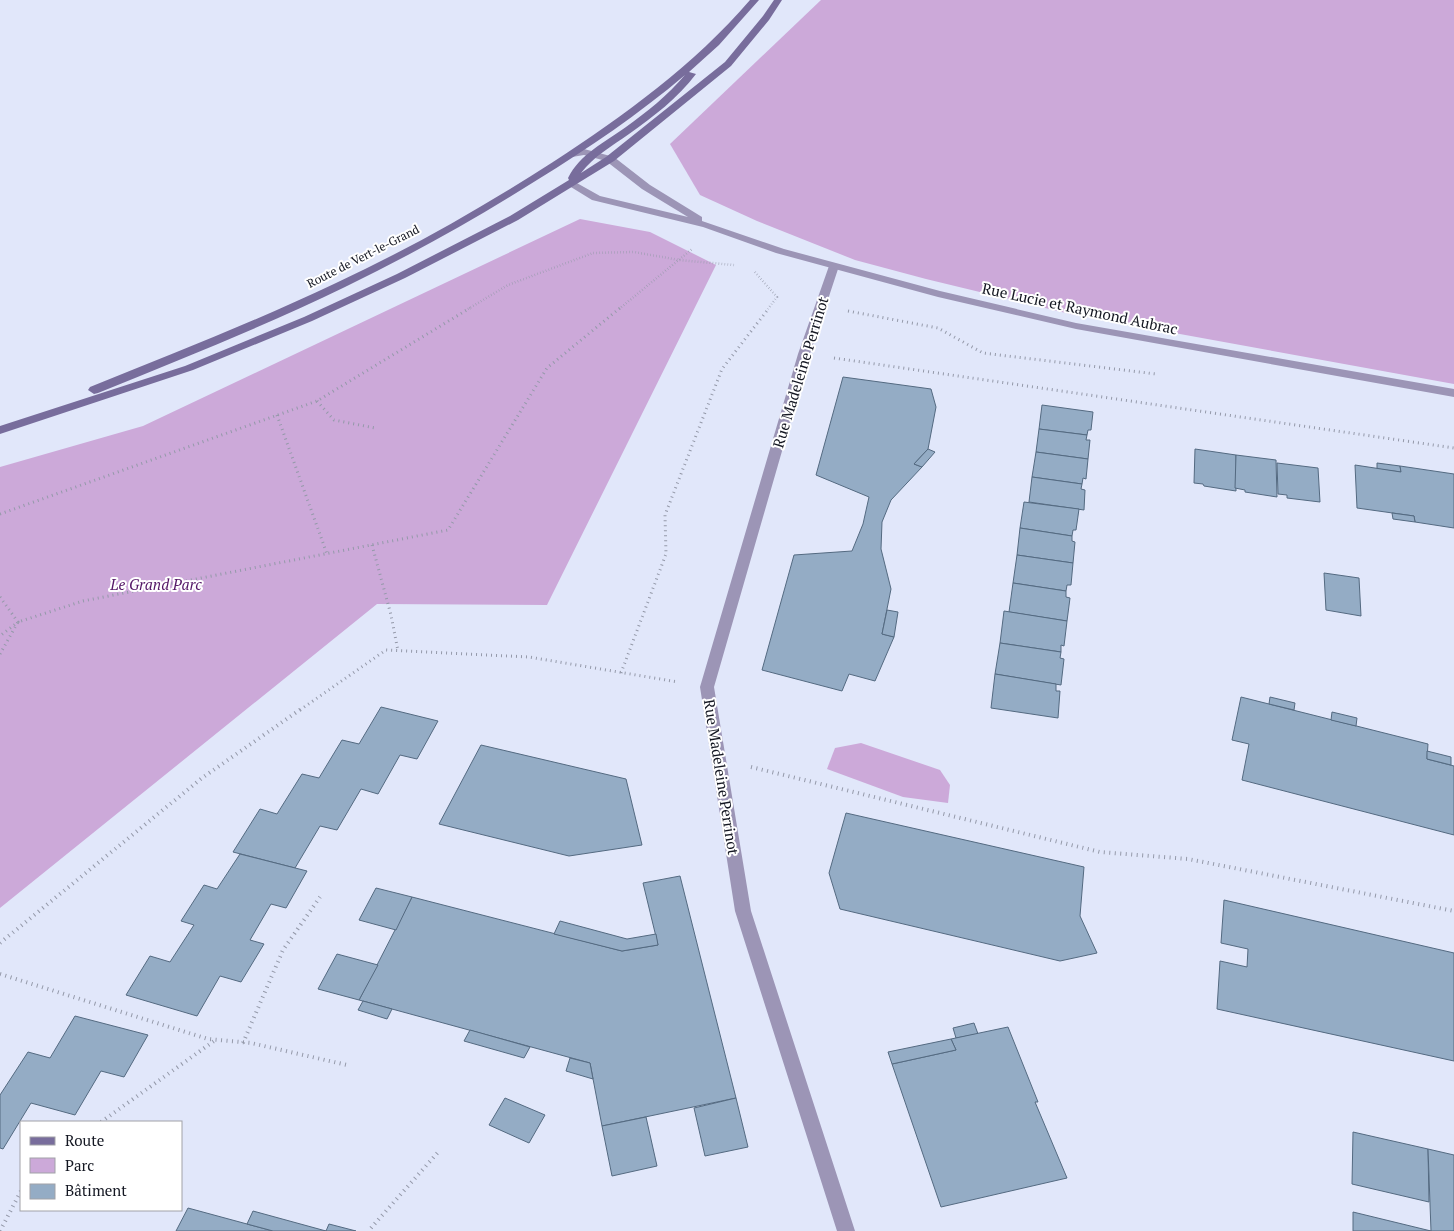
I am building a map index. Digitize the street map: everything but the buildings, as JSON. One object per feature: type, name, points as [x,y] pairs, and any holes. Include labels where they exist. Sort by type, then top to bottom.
[{"type":"main road","name":"Route de Vert-le-Grand","points":[[571,184],[575,172],[666,100],[684,83],[708,52],[755,0]]},
{"type":"main road","name":"Route de Vert-le-Grand","points":[[0,429],[189,368],[308,319],[401,276],[514,218],[610,159],[728,64],[766,18],[778,0]]},
{"type":"main road","name":"Route de Vert-le-Grand","points":[[0,429],[308,300],[406,251],[525,184],[572,154],[614,126],[708,52]]},
{"type":"street","name":"Rue Lucie et Raymond Aubrac","points":[[572,154],[584,152],[610,159],[646,187],[712,226]]},
{"type":"street","name":"Rue Lucie et Raymond Aubrac","points":[[571,184],[596,198],[712,226],[780,251],[938,294],[1076,326],[1454,394]]},
{"type":"street","name":"Rue Madeleine Perrinot","points":[[834,266],[804,354],[707,686],[743,911],[846,1231]]},
{"type":"path","points":[[0,636],[18,622],[83,601],[448,530],[547,368],[679,260],[712,226]]},
{"type":"path","points":[[0,514],[318,401],[508,285],[593,253],[634,252],[679,260],[742,266]]},
{"type":"path","points":[[621,673],[666,554],[665,514],[722,369],[777,297],[751,267]]},
{"type":"path","points":[[820,306],[938,328],[983,353],[1156,374]]},
{"type":"path","points":[[804,354],[1454,448]]},
{"type":"path","points":[[318,401],[334,420],[375,428]]},
{"type":"path","points":[[277,415],[327,554]]},
{"type":"path","points":[[372,546],[391,615],[398,651]]},
{"type":"path","points":[[0,597],[18,622]]},
{"type":"path","points":[[0,654],[18,622]]},
{"type":"path","points":[[0,943],[202,778],[386,650],[529,657],[707,686]]},
{"type":"path","points":[[719,759],[1100,852],[1188,859],[1454,911]]},
{"type":"path","points":[[243,1042],[283,950],[320,896]]},
{"type":"path","points":[[0,974],[215,1040],[243,1042],[347,1065]]},
{"type":"path","points":[[102,1121],[215,1040]]},
{"type":"path","points":[[371,1228],[440,1150]]},
{"type":"path","points":[[0,1231],[20,1193]]},
{"type":"green space","points":[[821,0],[1454,0],[1454,384],[1070,314],[926,279],[855,260],[757,221],[700,195],[670,144]]},
{"type":"green space","name":"Le Grand Parc","points":[[580,219],[650,232],[716,265],[547,605],[377,604],[0,908],[0,467],[143,426]]},
{"type":"green space","points":[[861,743],[940,770],[950,785],[948,803],[903,797],[827,769],[835,748]]}]
